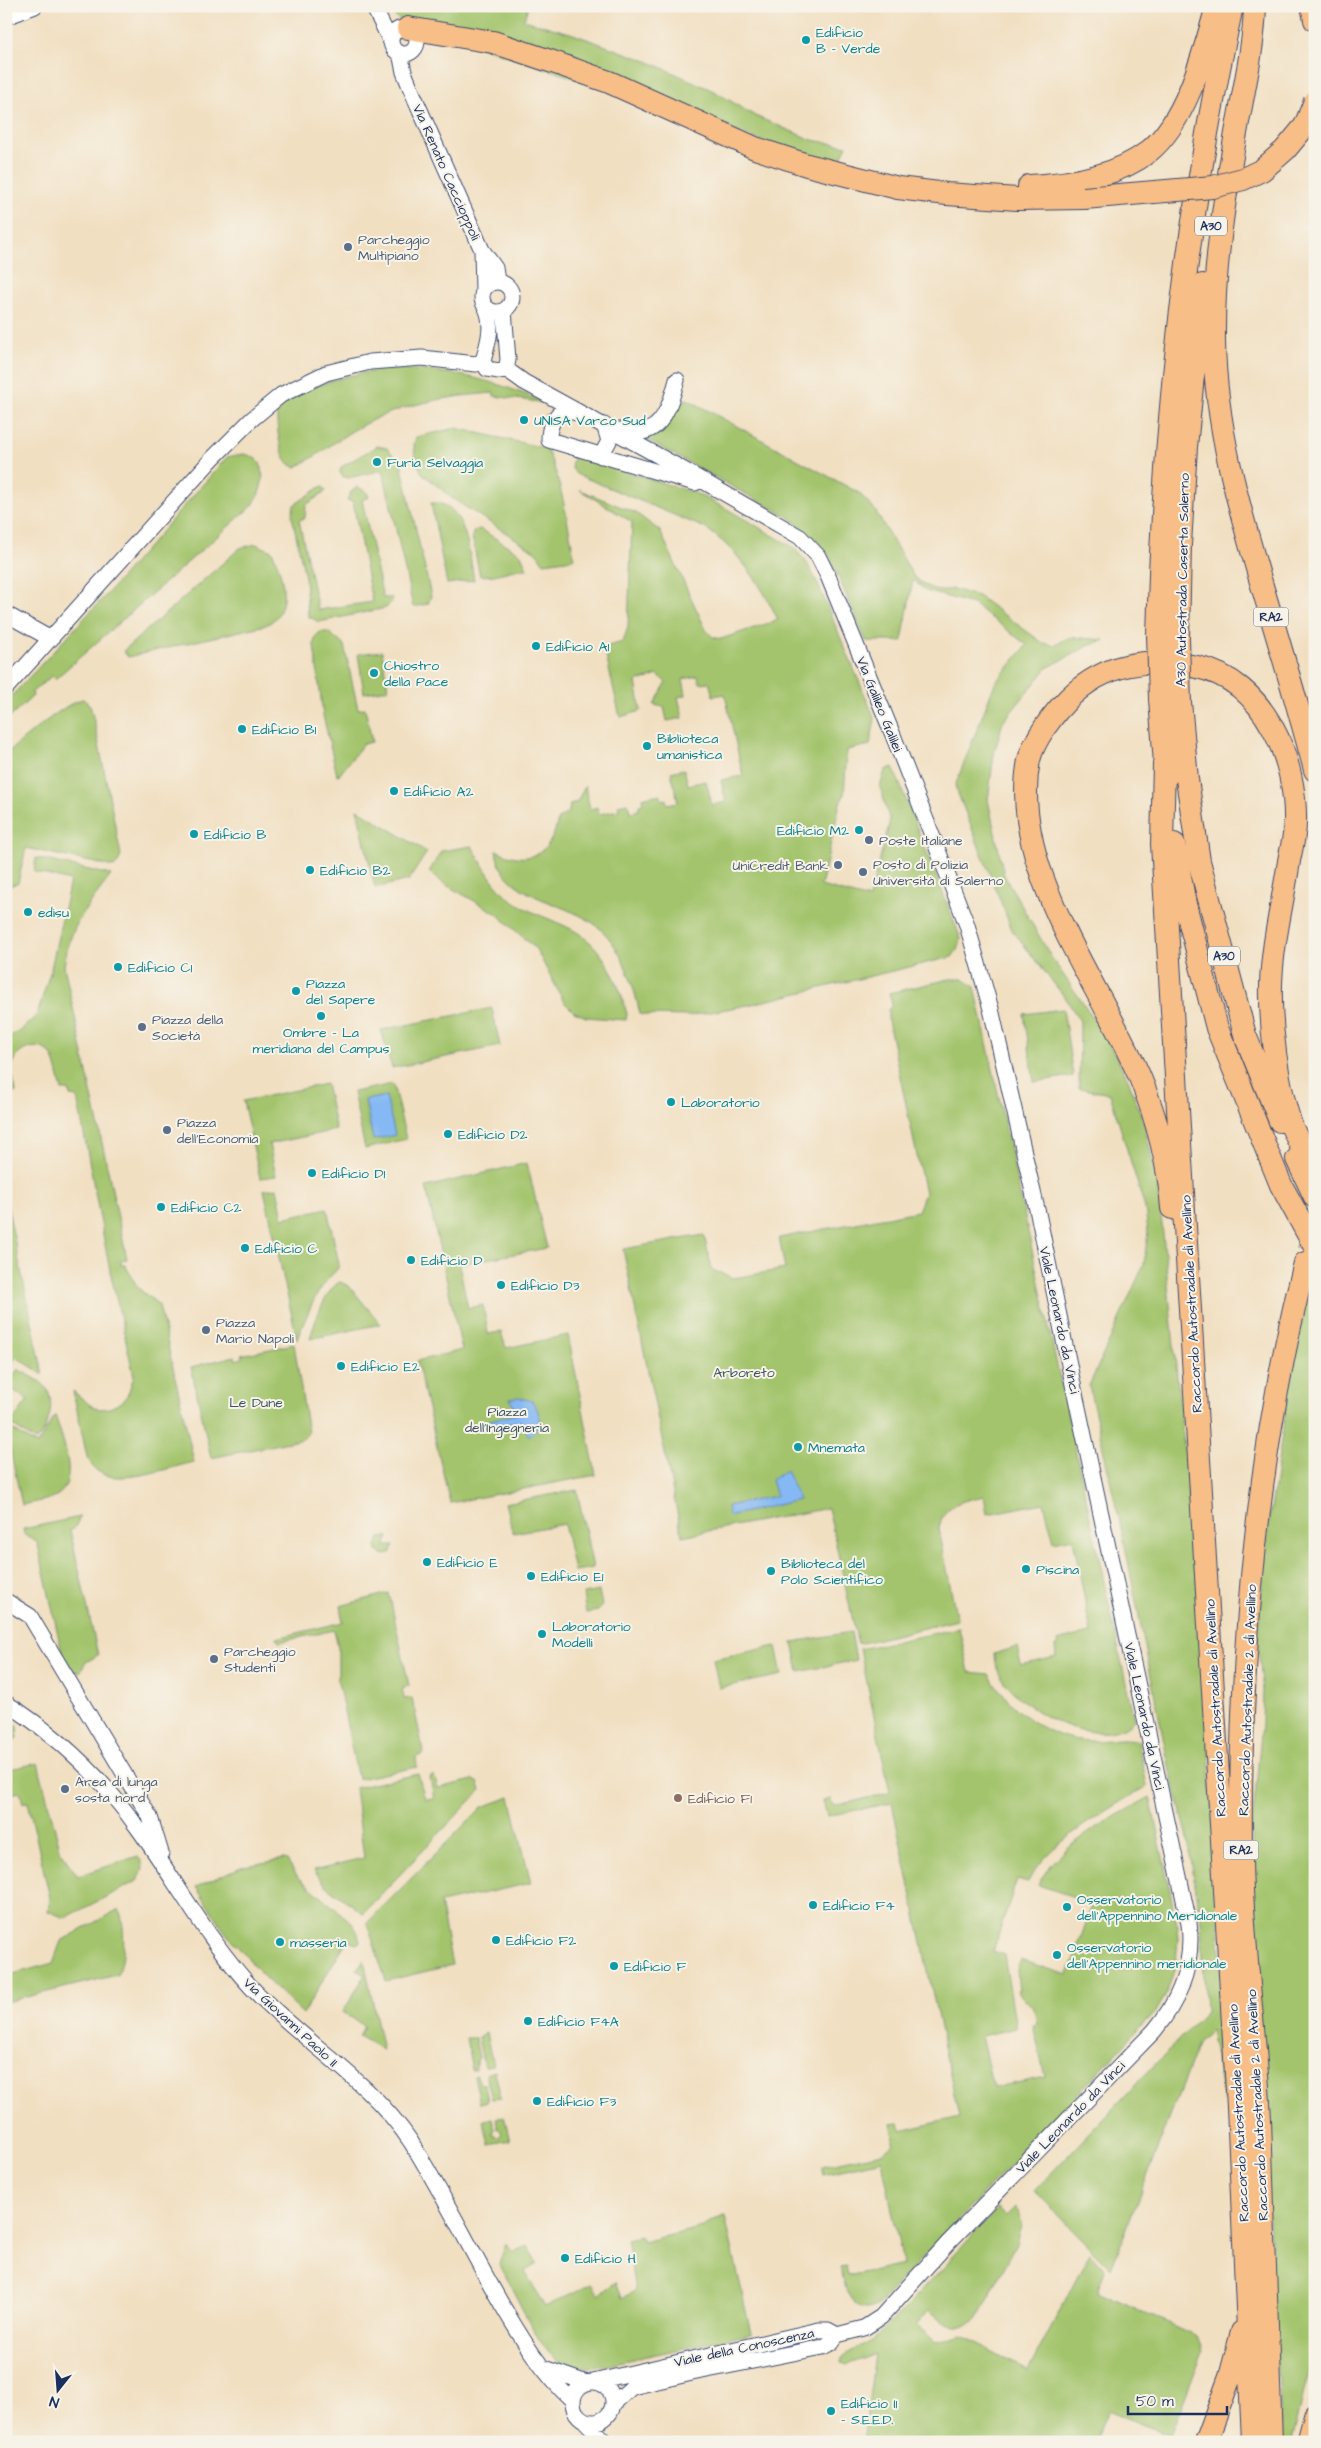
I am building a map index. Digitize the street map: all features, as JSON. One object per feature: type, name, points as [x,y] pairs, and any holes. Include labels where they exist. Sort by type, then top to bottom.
[{"type":"highway","points":[[870,180],[951,186],[1040,185],[1092,177],[1134,162],[1149,151],[1161,138],[1182,106],[1206,45],[1217,6]]},
{"type":"highway","points":[[1176,443],[1192,222],[1214,85],[1232,6]]},
{"type":"highway","name":"A30 Autostrada Caserta Salerno","points":[[1253,6],[1233,89],[1176,443],[1170,546],[1168,637],[1170,701],[1164,764],[1174,844],[1185,904],[1217,1028],[1310,1255]]},
{"type":"highway","name":"RA2","points":[[1253,6],[1254,30],[1230,165],[1215,281],[1214,340],[1216,387],[1224,439],[1245,528],[1315,770]]},
{"type":"highway","points":[[1312,6],[1315,20]]},
{"type":"highway","points":[[405,41],[456,36],[493,42],[609,82],[755,148],[807,165],[898,188],[1017,199],[1084,198],[1212,187],[1243,179],[1262,170],[1285,150],[1305,126],[1315,101]]},
{"type":"highway","points":[[1208,1596],[1197,1550],[1172,1201],[1163,1153],[1142,1081],[1052,902],[1036,862],[1026,804],[1030,758],[1052,714],[1081,687],[1119,667],[1144,661],[1175,662],[1203,668],[1238,686],[1260,706],[1287,760],[1296,825],[1273,968],[1272,1022],[1290,1122],[1315,1173]]},
{"type":"highway","name":"A30 Autostrada Caserta Salerno","points":[[1170,701],[1187,779],[1199,861],[1243,1025],[1267,1090],[1315,1197]]},
{"type":"highway","name":"Raccordo Autostradale di Avellino","points":[[1164,764],[1162,844],[1238,2107],[1253,2442]]},
{"type":"highway","name":"Raccordo Autostradale 2 di Avellino","points":[[1271,2442],[1260,2117],[1241,1862],[1242,1770],[1247,1631],[1255,1536],[1286,1338],[1310,1255]]},
{"type":"highway","points":[[1206,2442],[1223,2398],[1238,2342],[1248,2320]]},
{"type":"highway","points":[[1308,2442],[1315,2416]]},
{"type":"street","points":[[6,17],[35,6]]},
{"type":"street","points":[[374,6],[405,41]]},
{"type":"street","name":"Via Renato Caccioppoli","points":[[405,41],[413,94],[482,250],[495,268],[497,282]]},
{"type":"street","name":"Via Renato Caccioppoli","points":[[482,250],[483,290]]},
{"type":"street","points":[[486,308],[495,312],[510,306],[512,295],[509,287],[497,282],[489,284],[483,290],[482,301],[490,316],[490,332],[483,361],[487,369],[499,371],[506,369],[508,360],[504,310]]},
{"type":"street","points":[[6,688],[212,459],[252,419],[281,395],[326,373],[370,362],[422,358],[471,364],[483,361]]},
{"type":"street","name":"Via Galileo Galilei","points":[[506,369],[524,382],[604,425],[800,537],[818,556],[894,735],[967,925],[978,962]]},
{"type":"street","points":[[604,425],[630,433],[638,433],[658,425],[668,410],[677,380]]},
{"type":"street","name":"Via Galileo Galilei","points":[[585,415],[562,410],[553,418],[549,428],[549,440],[690,481],[722,493]]},
{"type":"street","points":[[601,456],[609,441],[604,425]]},
{"type":"street","points":[[6,614],[51,639]]},
{"type":"street","name":"Viale Leonardo da Vinci","points":[[837,2335],[864,2328],[881,2317],[947,2244],[1154,2031],[1169,2013],[1178,1995],[1188,1970],[1191,1942],[1189,1923],[1039,1218],[991,1008],[978,962]]},
{"type":"street","points":[[6,1601],[30,1616],[93,1720],[150,1817],[166,1869]]},
{"type":"street","name":"Via Giovanni Paolo II","points":[[6,1703],[35,1721],[79,1758],[139,1829],[225,1956],[252,1988],[388,2111],[440,2190],[521,2337],[558,2387],[572,2400]]},
{"type":"street","name":"Viale della Conoscenza","points":[[590,2382],[819,2330],[828,2330],[837,2335],[831,2343],[823,2347],[632,2387],[611,2410]]},
{"type":"street","points":[[542,2367],[590,2382],[600,2383],[610,2392],[614,2442]]},
{"type":"street","points":[[590,2382],[577,2389],[572,2400],[575,2412],[605,2442]]},
{"type":"street","points":[[585,2421],[598,2422],[611,2410]]},
{"type":"green space","points":[[383,6],[528,6],[524,20],[570,33],[645,60],[716,92],[755,116],[812,140],[847,146],[837,166],[400,20]]},
{"type":"green space","points":[[400,369],[440,372],[475,378],[509,388],[546,403],[494,396],[494,393],[426,402],[376,418],[313,458],[296,467],[290,465],[282,451],[278,433],[277,408],[306,391],[351,375]]},
{"type":"green space","points":[[687,399],[859,493],[875,510],[914,577],[926,586],[939,591],[953,589],[978,596],[1043,643],[1054,645],[1070,637],[1105,640],[1088,646],[1047,668],[1003,722],[994,754],[988,800],[1004,875],[1053,960],[1101,1029],[1128,1079],[1144,1123],[1158,1184],[1202,1630],[1227,2061],[1224,2101],[1210,2030],[1199,2041],[1111,2269],[1034,2191],[1206,2011],[1201,1922],[1187,1834],[1169,1767],[1124,1541],[1089,1386],[1144,1264],[1148,1231],[1145,1208],[1110,1094],[1079,1088],[1080,1021],[1066,999],[1012,930],[955,786],[995,683],[1027,645],[973,604],[926,591],[913,580],[902,641],[866,641],[831,560],[817,540],[790,518],[645,439],[664,426],[678,406]]},
{"type":"green space","points":[[456,428],[545,448],[555,469],[563,499],[573,559],[544,563],[536,552],[453,499],[422,473],[415,456],[414,443],[416,437]]},
{"type":"green space","points":[[377,446],[387,448],[401,463],[431,596],[428,604],[413,607],[383,470],[348,478],[342,476],[340,472],[341,467]]},
{"type":"green space","points":[[243,454],[252,456],[258,461],[263,474],[260,490],[253,505],[55,679],[52,676],[32,692],[33,696],[6,721],[6,702],[107,594],[227,457]]},
{"type":"green space","points":[[579,457],[695,493],[793,547],[805,560],[816,580],[875,719],[870,745],[847,750],[844,795],[840,803],[821,886],[869,899],[890,821],[880,787],[885,770],[893,767],[961,939],[952,957],[748,1005],[689,1016],[643,1015],[640,1014],[634,989],[624,964],[603,931],[580,915],[534,896],[508,878],[500,866],[496,850],[508,855],[528,857],[544,849],[555,831],[558,819],[569,812],[570,804],[577,802],[585,786],[590,809],[597,807],[599,814],[619,810],[618,805],[628,803],[630,812],[639,810],[639,805],[643,804],[642,798],[660,794],[662,800],[666,799],[667,804],[678,802],[671,772],[684,769],[688,785],[706,781],[712,805],[726,802],[721,780],[743,776],[725,694],[713,696],[709,682],[700,683],[698,676],[683,679],[686,695],[678,697],[683,718],[667,721],[664,707],[654,705],[666,683],[658,675],[636,682],[641,711],[620,717],[604,647],[623,642],[628,627],[632,522],[580,490],[636,513],[660,531],[706,630],[713,637],[721,639],[778,620],[757,581],[717,537],[705,528],[576,474],[571,464],[575,458]]},
{"type":"green space","points":[[322,486],[326,491],[306,505],[305,518],[299,520],[318,610],[372,602],[353,502],[347,500],[351,492],[357,487],[366,491],[369,497],[362,500],[383,598],[392,598],[391,603],[386,608],[319,622],[308,616],[305,577],[292,516],[294,505]]},
{"type":"green space","points":[[431,503],[443,504],[452,510],[459,520],[468,544],[474,580],[447,584]]},
{"type":"green space","points":[[480,529],[521,554],[527,569],[480,576],[472,536],[474,531]]},
{"type":"green space","points":[[256,544],[272,551],[280,570],[283,602],[280,611],[274,619],[266,625],[128,657],[123,651],[240,548]]},
{"type":"green space","points":[[320,632],[328,632],[344,645],[358,709],[365,708],[372,742],[363,744],[340,774],[337,775],[323,715],[314,645],[315,637]]},
{"type":"green space","points":[[382,651],[388,689],[364,693],[358,654]]},
{"type":"green space","points":[[83,699],[90,705],[95,725],[121,855],[118,863],[114,867],[26,848],[18,883],[12,885],[6,891],[6,754],[55,714]]},
{"type":"green space","points":[[357,809],[427,852],[409,880],[375,888]]},
{"type":"green space","points":[[472,846],[489,876],[513,901],[578,933],[598,951],[613,974],[627,1014],[626,1020],[586,1017],[574,1012],[564,1002],[536,949],[496,913],[446,885],[429,872],[441,851]]},
{"type":"green space","points":[[36,858],[111,875],[87,907],[75,927],[70,939],[64,966],[127,1259],[121,1261],[121,1265],[125,1265],[138,1288],[159,1305],[194,1462],[145,1474],[119,1477],[108,1476],[93,1467],[87,1457],[73,1391],[90,1405],[99,1409],[110,1408],[122,1402],[128,1394],[134,1376],[110,1271],[77,1097],[70,1096],[69,1090],[62,1090],[52,1056],[41,1048],[34,1047],[21,1052],[13,1062],[12,1075],[16,1092],[8,1094],[6,1087],[6,1038],[20,1031],[37,1015],[51,969],[70,881],[34,872]]},
{"type":"green space","name":"Arboreto","points":[[950,979],[963,979],[975,987],[1134,1720],[1118,1730],[1097,1732],[1074,1728],[1051,1719],[1029,1706],[1011,1689],[999,1672],[994,1654],[1017,1647],[1021,1665],[1056,1657],[1055,1646],[1059,1645],[1058,1642],[1091,1633],[1073,1538],[1054,1542],[1044,1503],[987,1514],[984,1496],[954,1505],[944,1514],[939,1529],[957,1620],[858,1644],[828,1508],[682,1536],[623,1249],[704,1235],[712,1270],[734,1278],[785,1269],[779,1238],[918,1211],[925,1193],[888,1021],[888,1010],[892,1005],[889,993]]},
{"type":"green space","points":[[492,1008],[500,1046],[392,1068],[381,1030]]},
{"type":"green space","points":[[1063,1009],[1073,1076],[1034,1082],[1024,1014]]},
{"type":"green space","points":[[326,1084],[336,1130],[269,1144],[276,1176],[260,1178],[243,1101]]},
{"type":"green space","points":[[393,1084],[406,1139],[365,1149],[353,1092]]},
{"type":"green space","name":"Piazza dell'Ingegneria","points":[[527,1163],[547,1248],[459,1264],[468,1308],[483,1305],[488,1334],[501,1332],[506,1348],[568,1335],[596,1475],[450,1503],[417,1361],[462,1350],[426,1187]]},
{"type":"green space","points":[[277,1188],[283,1218],[327,1208],[339,1264],[336,1271],[318,1293],[297,1339],[264,1190]]},
{"type":"green space","points":[[6,1200],[43,1374],[16,1357],[6,1372]]},
{"type":"green space","points":[[340,1282],[349,1286],[381,1324],[310,1339],[317,1316],[330,1291]]},
{"type":"green space","points":[[1315,1283],[1315,2346],[1292,2442],[1281,2442],[1252,1913],[1251,1837],[1262,1724],[1263,1690],[1257,1639],[1268,1528],[1288,1394],[1305,1305]]},
{"type":"green space","name":"Le Dune","points":[[294,1344],[308,1433],[303,1439],[211,1458],[191,1367],[235,1356],[236,1360],[242,1358],[241,1355]]},
{"type":"green space","points":[[18,1369],[42,1383],[49,1392],[50,1415],[44,1430],[36,1441],[10,1424],[28,1400],[7,1386]]},
{"type":"green space","points":[[55,1415],[65,1446],[68,1470],[67,1481],[63,1490],[56,1496],[22,1505],[6,1430],[8,1427],[37,1445]]},
{"type":"green space","points":[[577,1490],[593,1568],[574,1571],[564,1524],[513,1533],[505,1503]]},
{"type":"green space","points":[[80,1517],[74,1529],[70,1530],[98,1655],[85,1663],[80,1673],[65,1666],[38,1545],[36,1541],[24,1534],[23,1529]]},
{"type":"green space","points":[[389,1537],[385,1546],[394,1546],[390,1553],[384,1555],[377,1551],[376,1546],[380,1538]]},
{"type":"green space","points":[[599,1591],[602,1605],[598,1611],[586,1613],[583,1594]]},
{"type":"green space","points":[[389,1593],[409,1686],[402,1688],[404,1699],[412,1698],[424,1754],[416,1757],[417,1767],[358,1779],[338,1682],[338,1646],[334,1630],[279,1642],[277,1638],[343,1622],[340,1606]]},
{"type":"green space","points":[[959,1628],[969,1672],[989,1674],[1007,1699],[1030,1720],[1058,1735],[1073,1739],[1094,1741],[1126,1739],[1138,1741],[1147,1786],[1098,1816],[1064,1840],[1037,1868],[1028,1882],[1017,1879],[993,1951],[1004,1955],[1016,2028],[981,2036],[993,2088],[1045,2077],[1033,2025],[1037,2024],[1034,2008],[1019,1994],[1017,1969],[1021,1960],[1068,1975],[1093,1903],[1038,1885],[1058,1857],[1072,1845],[1103,1824],[1150,1797],[1176,1919],[1178,1939],[1176,1963],[1167,1993],[1157,2010],[878,2305],[869,2309],[861,2308],[855,2305],[851,2299],[840,2267],[846,2266],[848,2276],[903,2264],[882,2161],[823,2174],[821,2166],[882,2153],[892,2145],[894,2137],[891,2124],[899,2123],[901,2131],[959,2117],[892,1803],[827,1816],[823,1800],[831,1798],[833,1806],[890,1793],[860,1649]]},
{"type":"green space","points":[[851,1632],[856,1660],[799,1672],[793,1642]]},
{"type":"green space","points":[[776,1646],[782,1675],[719,1688],[713,1659]]},
{"type":"green space","points":[[6,1720],[18,1726],[17,1738],[7,1746],[6,1751]]},
{"type":"green space","points":[[6,1761],[10,1769],[38,1763],[61,1853],[78,1876],[138,1856],[143,1869],[137,1881],[65,1918],[48,1911],[50,1898],[28,1802],[23,1803],[20,1792],[6,1795]]},
{"type":"green space","points":[[418,1774],[425,1799],[434,1798],[430,1777],[434,1775],[438,1788],[473,1780],[478,1782],[481,1790],[363,1913],[327,1887],[314,1870],[364,1858],[355,1788]]},
{"type":"green space","points":[[510,1797],[531,1883],[440,1903],[452,1965],[386,1981],[367,1923],[482,1807]]},
{"type":"green space","points":[[287,1860],[298,1877],[351,1922],[357,1931],[360,1942],[356,1944],[347,1940],[303,2014],[264,1977],[225,1932],[196,1887],[241,1867]]},
{"type":"green space","points":[[119,1909],[124,1942],[122,1961],[117,1975],[6,2002],[6,1976],[53,1963],[61,1941]]},
{"type":"green space","points":[[364,1960],[383,2050],[359,2036],[364,2026],[343,2012],[365,1975],[357,1969]]},
{"type":"green space","points":[[486,2033],[493,2065],[484,2067],[478,2038]]},
{"type":"green space","points":[[466,2038],[475,2038],[479,2058],[476,2061],[476,2070],[472,2070]]},
{"type":"green space","points":[[495,2071],[501,2098],[492,2099],[486,2074]]},
{"type":"green space","points":[[477,2075],[480,2084],[485,2084],[488,2101],[480,2103],[474,2076]]},
{"type":"green space","points":[[504,2116],[510,2140],[489,2144],[483,2120],[492,2118],[495,2129],[492,2134],[499,2137],[502,2133],[498,2128],[496,2118]]},
{"type":"green space","points":[[998,2208],[1007,2217],[1016,2208],[1022,2225],[1017,2243],[976,2321],[956,2326],[945,2322],[928,2310],[916,2325],[936,2342],[962,2335],[1028,2371],[1090,2253],[1105,2270],[1098,2291],[1196,2336],[1201,2343],[1203,2351],[1170,2436],[1108,2410],[1094,2442],[863,2442],[875,2354],[847,2365],[840,2362],[841,2357],[872,2340],[896,2318]]},
{"type":"green space","points":[[725,2216],[751,2334],[595,2367],[563,2364],[554,2358],[532,2327],[499,2263],[506,2244],[513,2252],[527,2246],[537,2263],[524,2271],[545,2307],[591,2284],[599,2294],[616,2282],[622,2298],[635,2291],[627,2239],[640,2236],[643,2242],[703,2227],[711,2221]]},
{"type":"water","points":[[386,1096],[395,1135],[373,1140],[365,1100]]},
{"type":"water","points":[[518,1397],[532,1401],[538,1410],[538,1425],[533,1433],[529,1436],[520,1421],[489,1429],[486,1421],[517,1414],[510,1399]]},
{"type":"water","points":[[786,1470],[799,1500],[729,1516],[727,1506],[776,1496],[771,1480]]},
{"type":"waterway","points":[[1311,217],[1315,210]]},
{"type":"tunnel","points":[[1308,1250],[1315,1215]]},
{"type":"place","name":"Edificio B - Verde","points":[[806,40]]},
{"type":"place","name":"Parcheggio Multipiano","points":[[348,247]]},
{"type":"place","name":"UNISA Varco Sud","points":[[524,420]]},
{"type":"place","name":"Furia Selvaggia","points":[[377,462]]},
{"type":"place","name":"Edificio A1","points":[[536,646]]},
{"type":"place","name":"Chiostro della Pace","points":[[374,673]]},
{"type":"place","name":"Edificio B1","points":[[242,729]]},
{"type":"place","name":"Biblioteca umanistica","points":[[647,746]]},
{"type":"place","name":"Edificio A2","points":[[394,791]]},
{"type":"place","name":"Edificio M2","points":[[859,830]]},
{"type":"place","name":"Edificio B","points":[[194,834]]},
{"type":"place","name":"Poste Italiane","points":[[869,840]]},
{"type":"place","name":"UniCredit Bank","points":[[838,865]]},
{"type":"place","name":"Edificio B2","points":[[310,870]]},
{"type":"place","name":"Posto di Polizia Università di Salerno","points":[[863,872]]},
{"type":"place","name":"edisu","points":[[28,912]]},
{"type":"place","name":"Edificio C1","points":[[118,967]]},
{"type":"place","name":"Piazza del Sapere","points":[[296,991]]},
{"type":"place","name":"Ombre - La meridiana del Campus","points":[[321,1016]]},
{"type":"place","name":"Piazza della Società","points":[[142,1027]]},
{"type":"place","name":"Laboratorio","points":[[671,1102]]},
{"type":"place","name":"Piazza dell'Economia","points":[[167,1130]]},
{"type":"place","name":"Edificio D2","points":[[448,1134]]},
{"type":"place","name":"Edificio D1","points":[[312,1173]]},
{"type":"place","name":"Edificio C2","points":[[161,1207]]},
{"type":"place","name":"Edificio C","points":[[245,1248]]},
{"type":"place","name":"Edificio D","points":[[411,1260]]},
{"type":"place","name":"Edificio D3","points":[[501,1285]]},
{"type":"place","name":"Piazza Mario Napoli","points":[[206,1330]]},
{"type":"place","name":"Edificio E2","points":[[341,1366]]},
{"type":"place","name":"Mnemata","points":[[798,1447]]},
{"type":"place","name":"Edificio E","points":[[427,1562]]},
{"type":"place","name":"Piscina","points":[[1026,1569]]},
{"type":"place","name":"Biblioteca del Polo Scientifico","points":[[771,1571]]},
{"type":"place","name":"Edificio E1","points":[[531,1576]]},
{"type":"place","name":"Laboratorio Modelli","points":[[542,1634]]},
{"type":"place","name":"Parcheggio Studenti","points":[[214,1659]]},
{"type":"place","name":"Area di lunga sosta nord","points":[[65,1789]]},
{"type":"place","name":"Edificio F1","points":[[678,1798]]},
{"type":"place","name":"Edificio F4","points":[[813,1905]]},
{"type":"place","name":"Osservatorio dell'Appennino Meridionale","points":[[1067,1907]]},
{"type":"place","name":"Edificio F2","points":[[496,1940]]},
{"type":"place","name":"masseria","points":[[280,1942]]},
{"type":"place","name":"Osservatorio dell'Appennino meridionale","points":[[1057,1955]]},
{"type":"place","name":"Edificio F","points":[[614,1966]]},
{"type":"place","name":"Edificio F4A","points":[[528,2021]]},
{"type":"place","name":"Edificio F3","points":[[537,2101]]},
{"type":"place","name":"Edificio H","points":[[565,2258]]},
{"type":"place","name":"Edificio I1 - S.E.E.D.","points":[[831,2411]]}]
